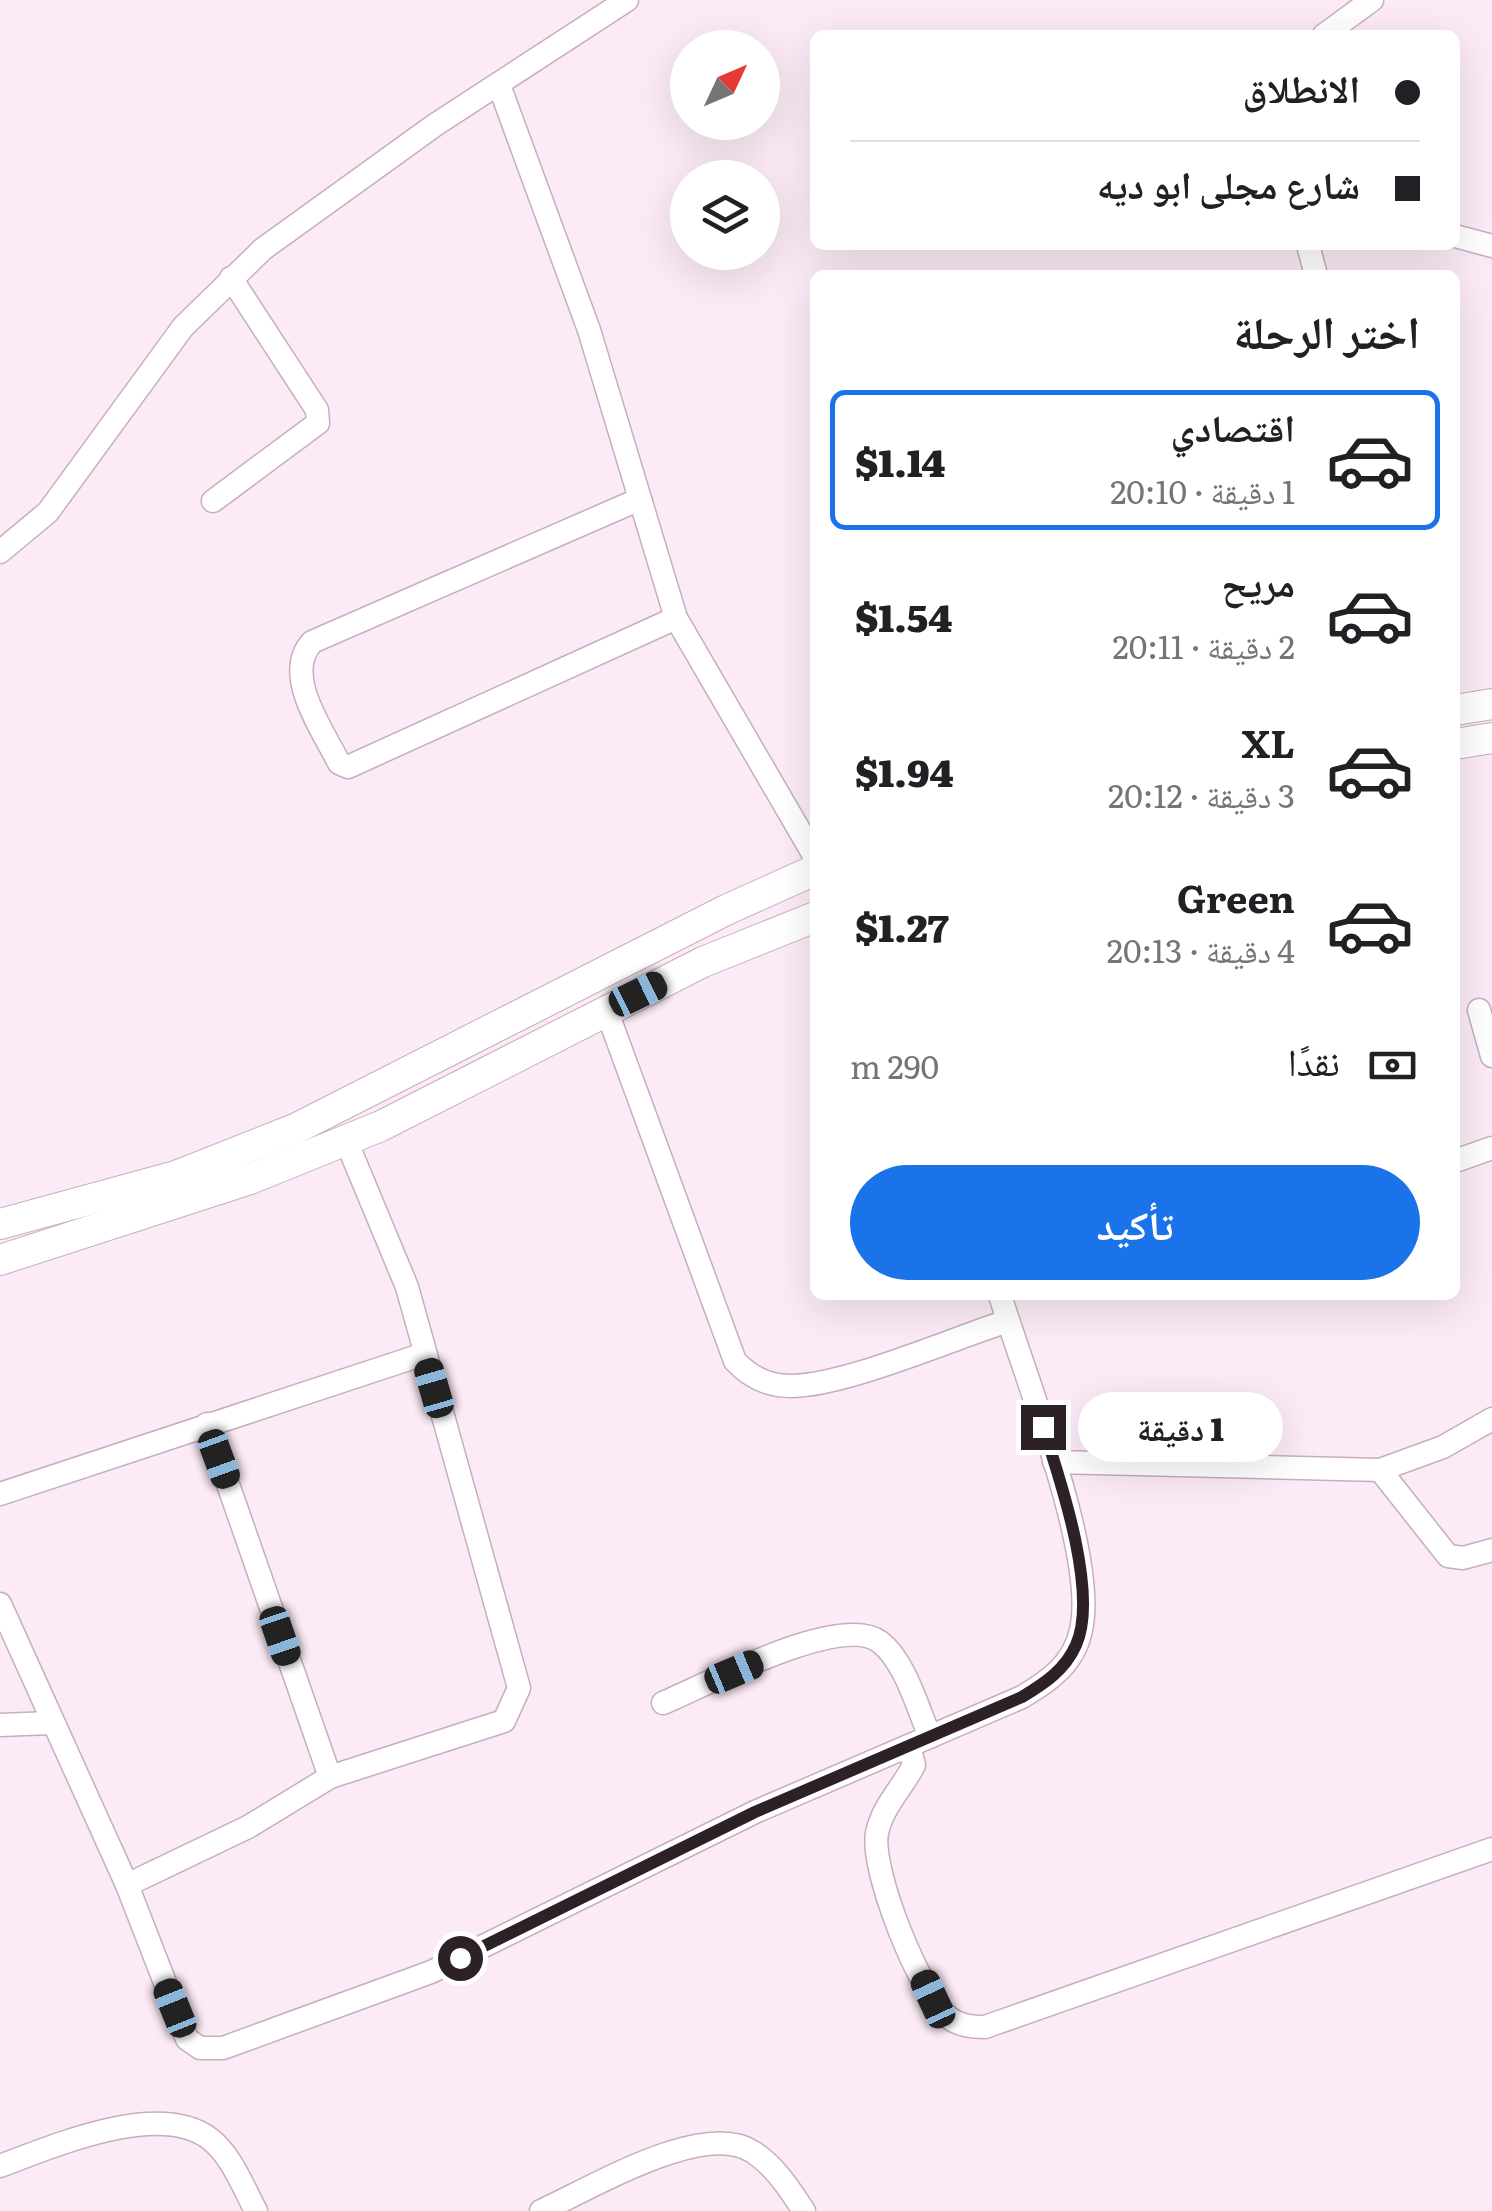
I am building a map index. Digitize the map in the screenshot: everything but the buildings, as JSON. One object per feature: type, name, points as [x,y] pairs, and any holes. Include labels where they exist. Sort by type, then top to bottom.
[{"type":"main road","points":[[1460,709],[1492,704]]},
{"type":"main road","points":[[1460,743],[1492,738]]},
{"type":"main road","points":[[0,1224],[176,1176],[295,1129],[726,910],[810,872]]},
{"type":"main road","points":[[0,1260],[250,1180],[381,1126],[703,962],[810,919]]},
{"type":"street","points":[[0,552],[48,512],[183,327],[231,278],[309,213],[627,0]]},
{"type":"street","points":[[1331,30],[1372,0]]},
{"type":"street","points":[[499,85],[590,330],[629,450],[676,618],[810,848]]},
{"type":"street","points":[[1460,237],[1492,246]]},
{"type":"street","points":[[213,501],[318,423],[317,410],[231,278]]},
{"type":"street","points":[[640,499],[312,642],[300,658],[299,670],[339,763],[348,767],[676,618]]},
{"type":"street","points":[[1460,1013],[1486,1008],[1492,1056]]},
{"type":"street","points":[[606,1009],[735,1361],[749,1376],[788,1386],[822,1382],[1008,1321]]},
{"type":"street","points":[[127,1885],[275,1812],[330,1776],[504,1721],[519,1688],[394,1249],[346,1138]]},
{"type":"street","points":[[1460,1159],[1492,1148]]},
{"type":"street","points":[[0,1604],[127,1885],[187,2039],[200,2048],[223,2048],[431,1972],[626,1873],[1022,1697],[1046,1682],[1069,1658],[1082,1626],[1080,1569],[1054,1462],[1002,1300]]},
{"type":"street","points":[[0,1494],[424,1354]]},
{"type":"street","points":[[1054,1462],[1380,1470],[1433,1452],[1492,1419]]},
{"type":"street","points":[[206,1424],[330,1776]]},
{"type":"street","points":[[1380,1470],[1448,1556],[1463,1558],[1492,1550]]},
{"type":"street","points":[[663,1703],[770,1656],[827,1638],[863,1633],[887,1648],[920,1741],[914,1765],[877,1830],[880,1882],[933,1999],[947,2016],[970,2027],[1002,2022],[1492,1849]]},
{"type":"street","points":[[0,1725],[51,1723]]},
{"type":"street","points":[[0,2166],[140,2123],[180,2126],[210,2139],[227,2157],[256,2211]]},
{"type":"street","points":[[541,2211],[675,2151],[712,2141],[751,2150],[774,2171],[804,2211]]},
{"type":"route","points":[[460,1958],[755,1812],[1022,1697],[1060,1671],[1077,1644],[1082,1626],[1080,1569],[1043,1427]]}]
